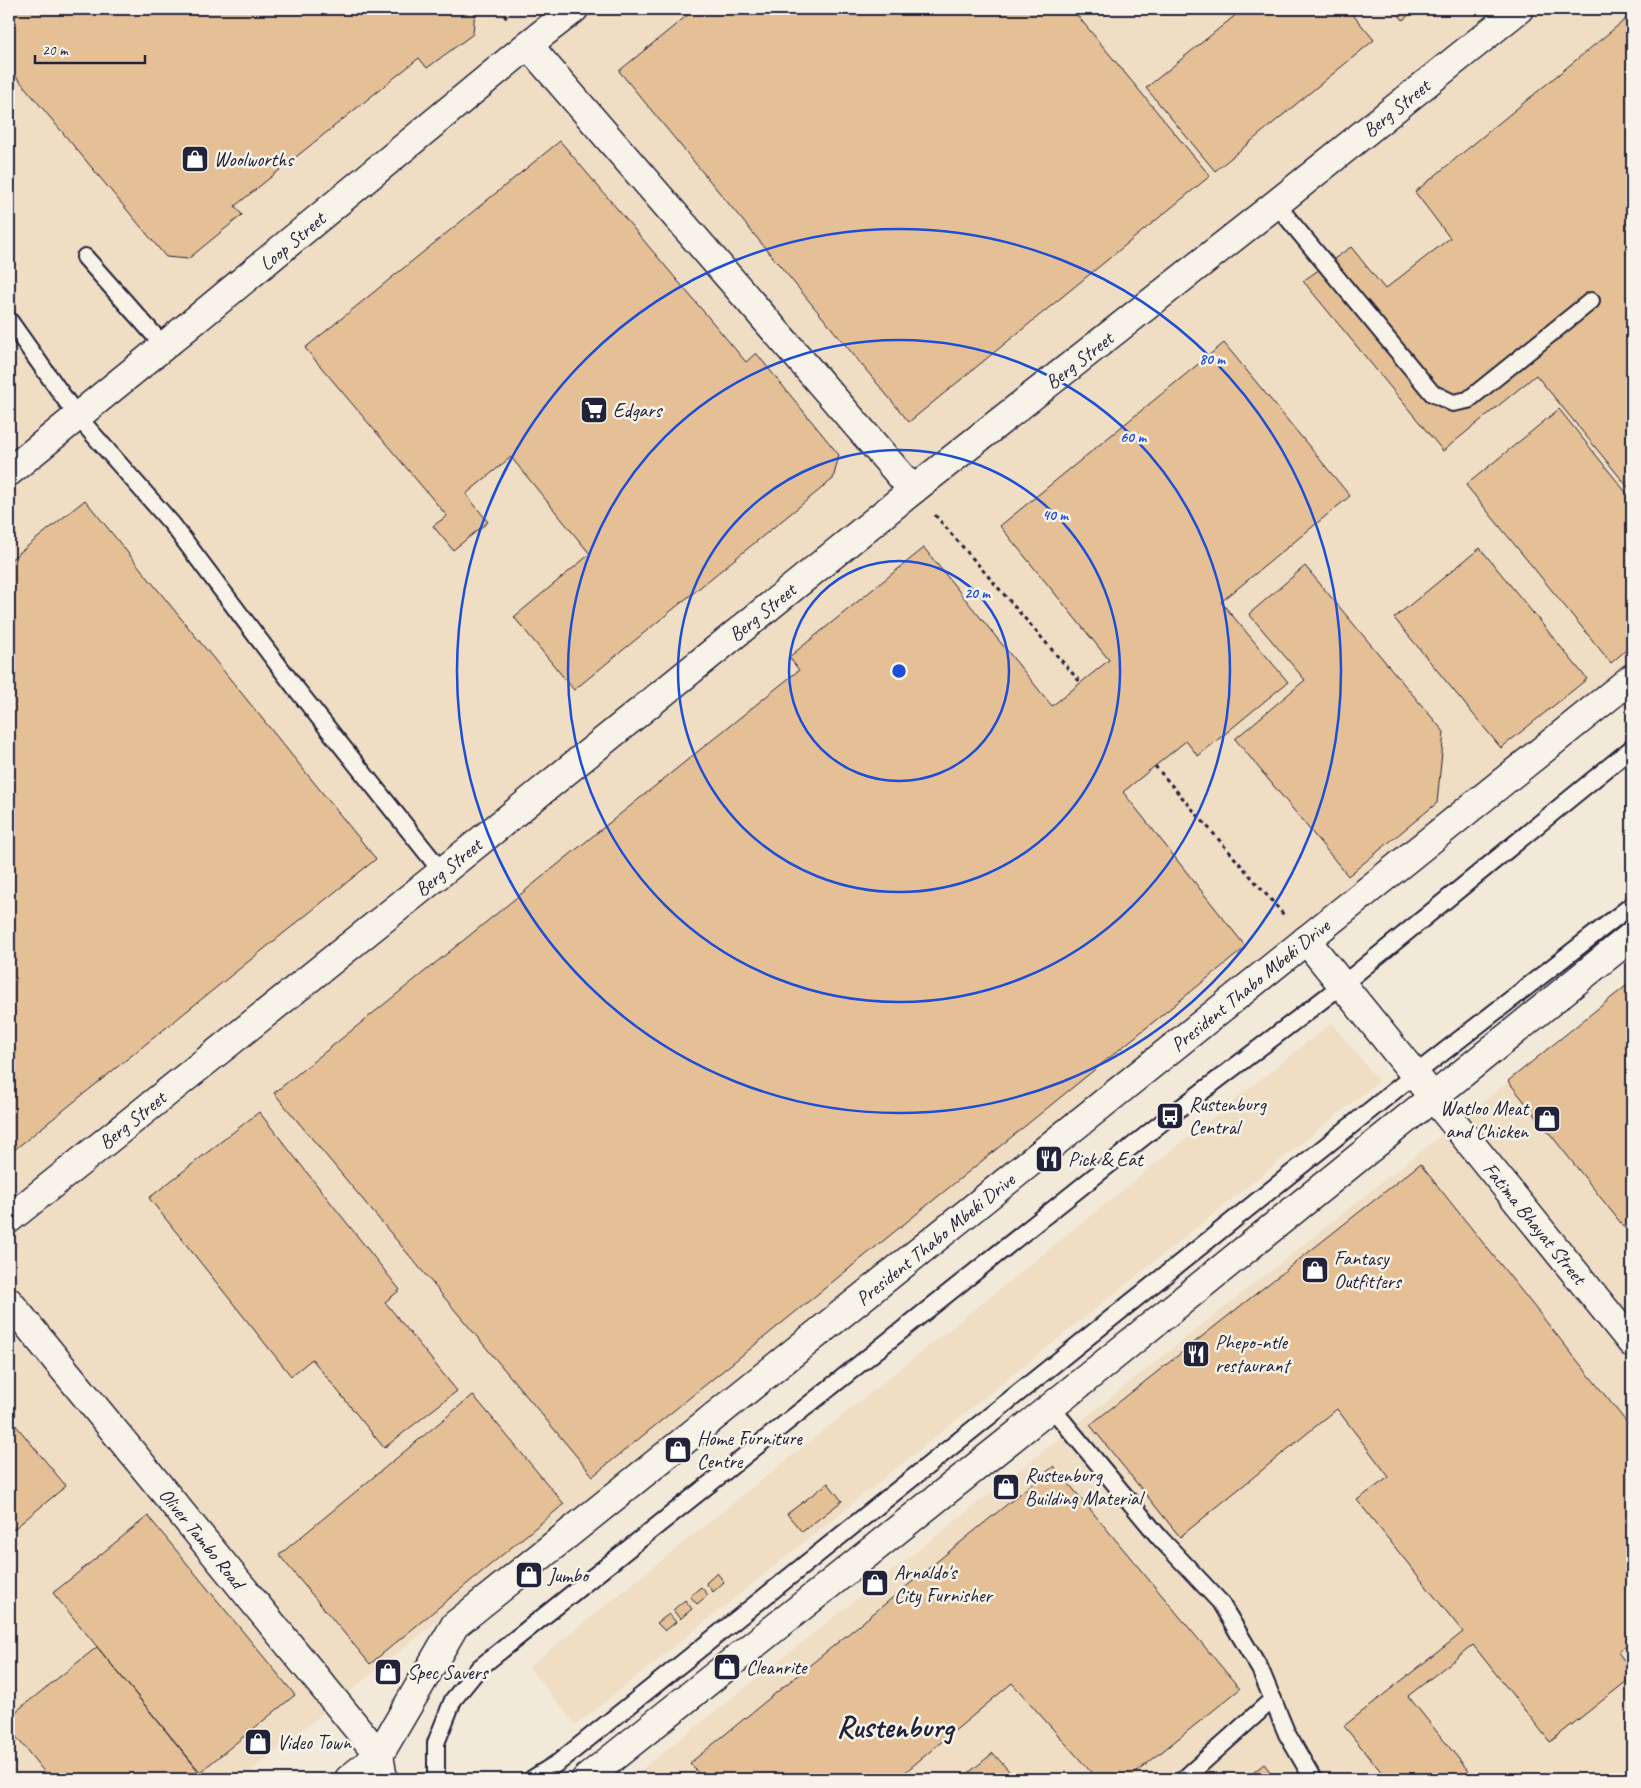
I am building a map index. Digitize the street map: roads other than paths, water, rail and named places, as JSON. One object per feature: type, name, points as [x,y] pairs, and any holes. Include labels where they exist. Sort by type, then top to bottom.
[{"type":"street","name":"Loop Street","points":[[9,472],[574,9]]},
{"type":"street","name":"Berg Street","points":[[9,1219],[442,872],[913,490],[1276,204],[1519,9]]},
{"type":"street","points":[[528,45],[913,490]]},
{"type":"street","name":"President Thabo Mbeki Drive","points":[[349,1779],[381,1767],[455,1625],[1632,678]]},
{"type":"street","points":[[586,1779],[1050,1407],[1632,936]]},
{"type":"street","name":"Fatima Bhayat Street","points":[[1306,940],[1632,1343]]},
{"type":"street","name":"Oliver Tambo Road","points":[[9,1302],[381,1767]]},
{"type":"lane","points":[[1276,204],[1432,394],[1453,403],[1468,400],[1591,301]]},
{"type":"lane","points":[[84,257],[164,346]]},
{"type":"lane","points":[[9,320],[77,416],[172,524],[294,686],[442,872]]},
{"type":"lane","points":[[436,1779],[436,1743],[453,1700],[479,1668],[1170,1116],[1342,985],[1632,748]]},
{"type":"lane","points":[[532,1779],[559,1762],[1414,1075],[1632,905]]},
{"type":"lane","points":[[1050,1407],[1159,1536],[1220,1602],[1260,1669],[1287,1734],[1313,1779]]},
{"type":"lane","points":[[1184,1779],[1273,1699]]},
{"type":"place","name":"Woolworths","points":[[195,159]]},
{"type":"place","name":"Edgars","points":[[594,410]]},
{"type":"place","name":"Rustenburg Central","points":[[1170,1116]]},
{"type":"place","name":"Watloo Meat and Chicken","points":[[1547,1119]]},
{"type":"place","name":"Pick & Eat","points":[[1049,1159]]},
{"type":"place","name":"Fantasy Outfitters","points":[[1315,1270]]},
{"type":"place","name":"Phepo-ntle restaurant","points":[[1196,1354]]},
{"type":"place","name":"Home Furniture Centre","points":[[678,1450]]},
{"type":"place","name":"Rustenburg Building Material","points":[[1006,1487]]},
{"type":"place","name":"Jumbo","points":[[529,1575]]},
{"type":"place","name":"Arnaldo's City Furnisher","points":[[875,1583]]},
{"type":"place","name":"Cleanrite","points":[[727,1667]]},
{"type":"place","name":"Spec Savers","points":[[388,1672]]},
{"type":"place","name":"Video Town","points":[[258,1742]]},
{"type":"district","name":"Rustenburg","points":[[895,1727]]}]
